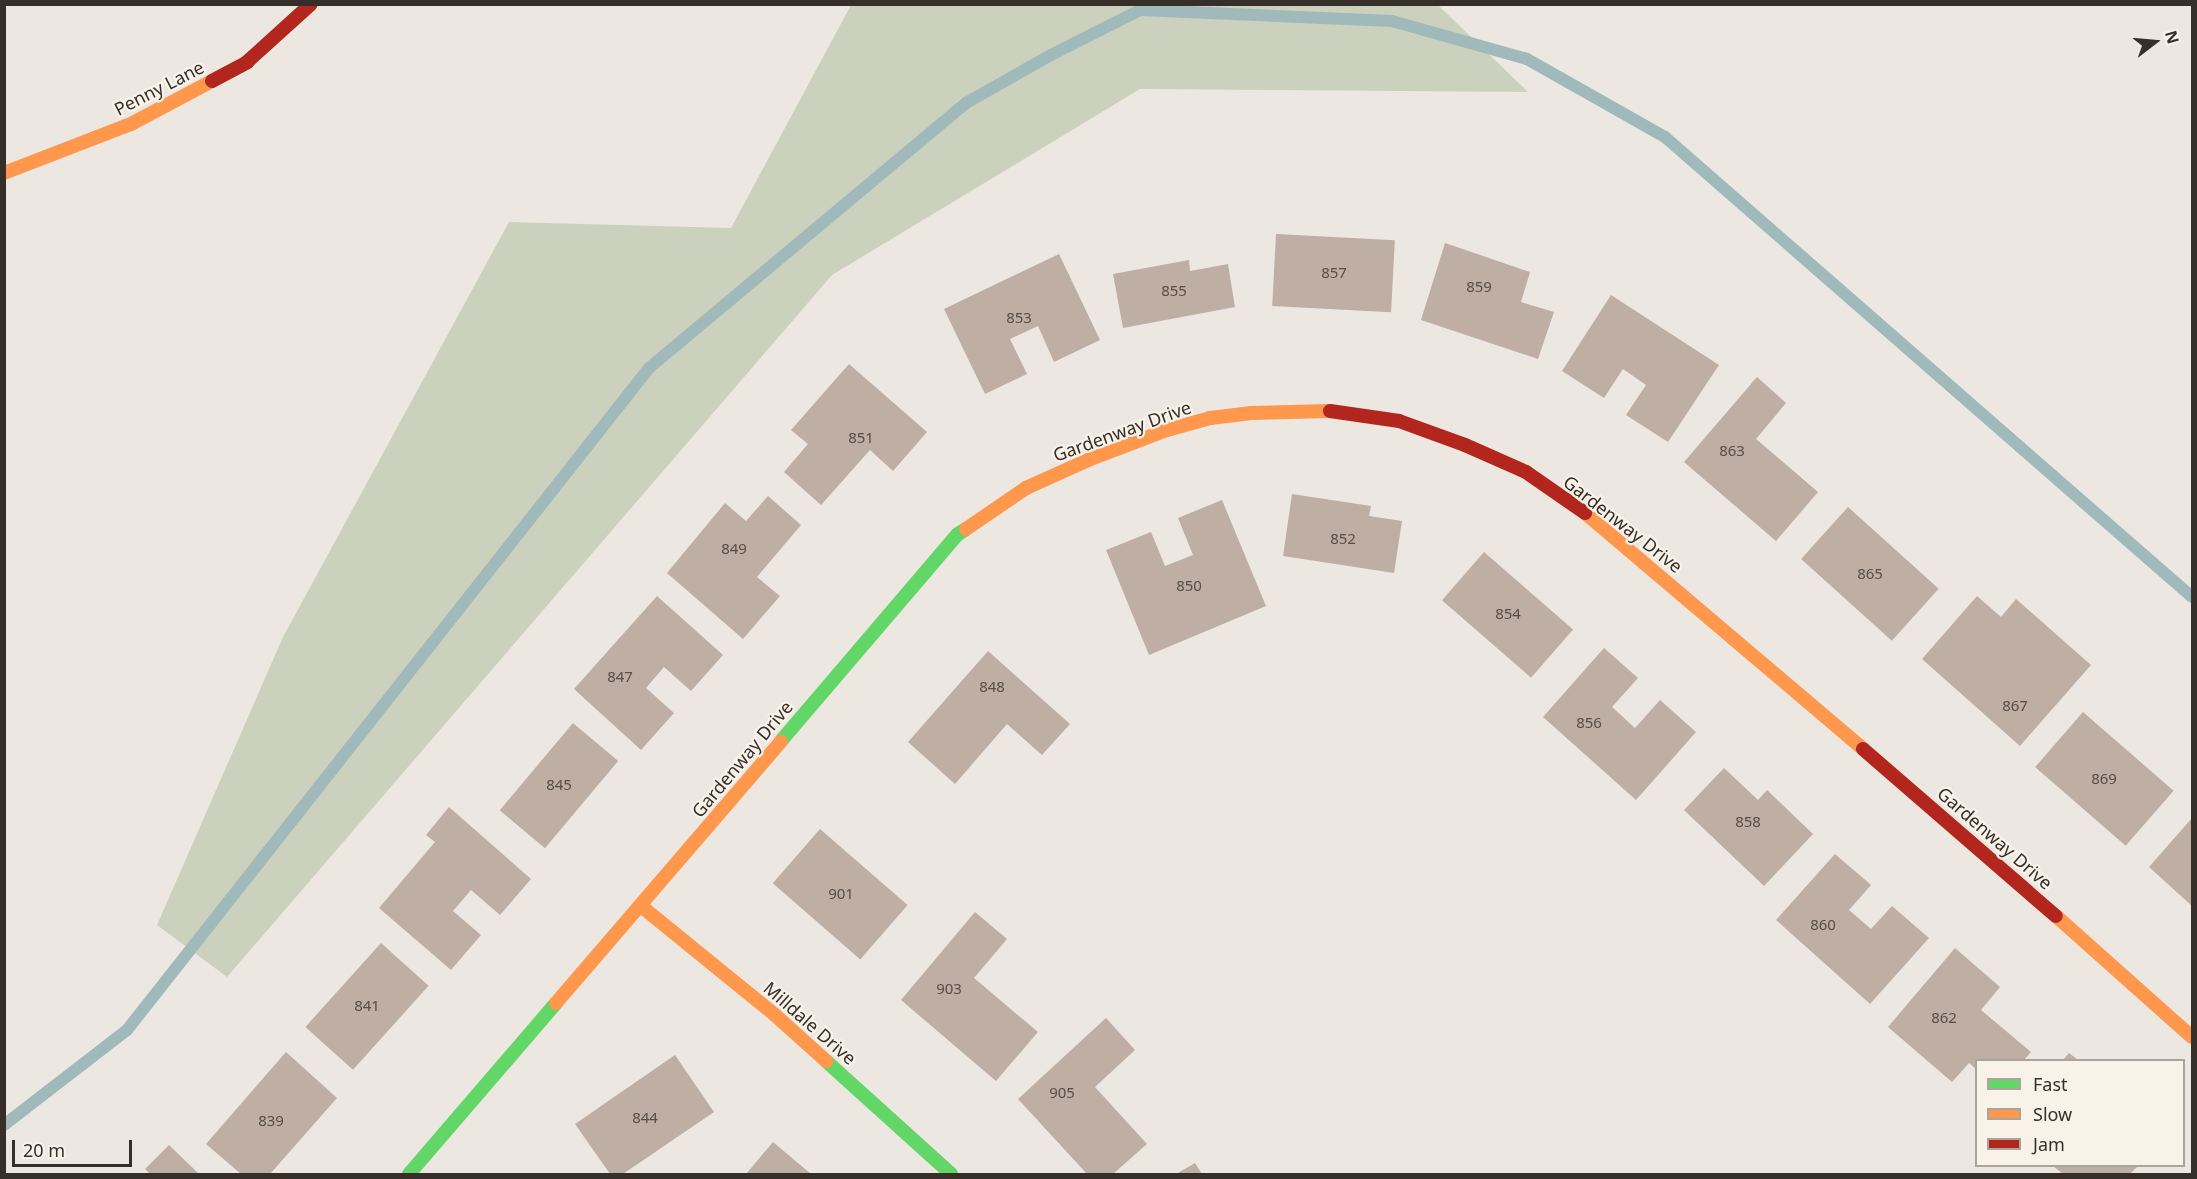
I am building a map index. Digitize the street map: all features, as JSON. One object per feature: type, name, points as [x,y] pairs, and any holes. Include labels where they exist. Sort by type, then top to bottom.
[{"type":"street","name":"Penny Lane","points":[[4,173],[131,124],[248,62],[311,4]]},
{"type":"street","name":"Gardenway Drive","points":[[409,1174],[958,534],[1026,488],[1088,460],[1167,430],[1210,418],[1319,410],[1399,421],[1465,445],[1526,472],[1603,526],[1955,827],[2193,1037]]},
{"type":"street","name":"Milldale Drive","points":[[641,906],[775,1015],[951,1174]]},
{"type":"green space","points":[[851,5],[1438,5],[1528,92],[1140,89],[832,275],[227,977],[157,925],[283,637],[509,222],[731,228]]},
{"type":"building","points":[[1276,234],[1395,240],[1391,312],[1272,306]]},
{"type":"building","points":[[1445,243],[1530,272],[1521,302],[1554,312],[1538,359],[1421,320]]},
{"type":"building","points":[[1059,254],[1100,340],[1054,362],[1038,326],[1010,339],[1027,374],[985,394],[944,309]]},
{"type":"building","points":[[1189,260],[1190,271],[1228,264],[1235,307],[1123,328],[1113,274]]},
{"type":"building","points":[[1611,295],[1719,365],[1668,442],[1626,415],[1646,385],[1623,369],[1604,398],[1562,371]]},
{"type":"building","points":[[849,364],[927,432],[893,471],[870,450],[821,505],[784,472],[808,444],[791,430]]},
{"type":"building","points":[[1757,377],[1786,403],[1756,439],[1818,492],[1776,541],[1684,462]]},
{"type":"building","points":[[1292,494],[1371,506],[1369,516],[1402,521],[1394,573],[1283,556]]},
{"type":"building","points":[[768,496],[801,525],[757,577],[780,596],[743,639],[667,573],[725,503],[746,521]]},
{"type":"building","points":[[1222,500],[1266,606],[1149,655],[1106,550],[1151,532],[1165,566],[1193,555],[1178,518]]},
{"type":"building","points":[[1848,507],[1939,589],[1892,641],[1801,559]]},
{"type":"building","points":[[1484,552],[1573,629],[1531,678],[1442,600]]},
{"type":"building","points":[[657,596],[723,655],[691,691],[664,667],[646,688],[674,713],[641,750],[574,689]]},
{"type":"building","points":[[1977,596],[2001,617],[2016,599],[2091,665],[2020,746],[1922,659]]},
{"type":"building","points":[[1604,648],[1638,678],[1612,707],[1635,728],[1660,700],[1696,732],[1636,800],[1543,717]]},
{"type":"building","points":[[988,651],[1070,724],[1042,755],[1007,724],[955,784],[908,742]]},
{"type":"building","points":[[2083,712],[2174,791],[2126,846],[2035,767]]},
{"type":"building","points":[[573,723],[618,761],[545,848],[500,810]]},
{"type":"building","points":[[1724,768],[1758,800],[1767,790],[1813,834],[1764,886],[1684,810]]},
{"type":"building","points":[[449,807],[531,879],[500,915],[471,890],[453,911],[481,935],[451,970],[379,908],[435,842],[426,835]]},
{"type":"building","points":[[2192,818],[2192,906],[2149,867]]},
{"type":"building","points":[[820,829],[908,905],[860,959],[773,883]]},
{"type":"building","points":[[1835,854],[1871,885],[1849,910],[1871,929],[1892,906],[1929,938],[1870,1004],[1776,920]]},
{"type":"building","points":[[975,912],[1007,939],[974,978],[1038,1032],[996,1081],[901,1000]]},
{"type":"building","points":[[381,943],[429,986],[353,1070],[305,1027]]},
{"type":"building","points":[[1955,948],[2000,987],[1981,1010],[2031,1052],[2025,1059],[1975,1059],[1975,1068],[1969,1063],[1952,1082],[1888,1027]]},
{"type":"building","points":[[1106,1018],[1135,1050],[1095,1087],[1147,1144],[1113,1174],[1087,1174],[1018,1099]]},
{"type":"building","points":[[286,1052],[337,1098],[270,1174],[241,1174],[206,1144]]},
{"type":"building","points":[[2069,1053],[2077,1059],[2064,1059]]},
{"type":"building","points":[[675,1055],[714,1112],[623,1174],[610,1174],[575,1124]]},
{"type":"building","points":[[773,1142],[811,1174],[746,1174]]},
{"type":"building","points":[[169,1145],[199,1174],[150,1174],[145,1169]]},
{"type":"building","points":[[1195,1163],[1202,1174],[1176,1174]]},
{"type":"building","points":[[2054,1167],[2137,1167],[2130,1174],[2063,1174]]},
{"type":"waterway","points":[[4,1125],[127,1030],[649,368],[966,103],[1051,55],[1140,10],[1392,21],[1527,59],[1665,137],[2192,597]]},
{"type":"traffic: fast","points":[[781,741],[958,534],[966,529]]},
{"type":"traffic: fast","points":[[409,1174],[556,1003]]},
{"type":"traffic: fast","points":[[826,1061],[951,1174]]},
{"type":"traffic: slow","points":[[4,173],[131,124],[212,81]]},
{"type":"traffic: slow","points":[[966,529],[1026,488],[1088,460],[1167,430],[1210,418],[1252,413],[1330,411]]},
{"type":"traffic: slow","points":[[1585,513],[1863,749]]},
{"type":"traffic: slow","points":[[556,1003],[781,741]]},
{"type":"traffic: slow","points":[[641,906],[775,1015],[826,1061]]},
{"type":"traffic: slow","points":[[2056,916],[2192,1037]]},
{"type":"traffic: jam","points":[[212,81],[247,62],[311,4]]},
{"type":"traffic: jam","points":[[1330,411],[1399,421],[1465,445],[1526,472],[1585,513]]},
{"type":"traffic: jam","points":[[1863,749],[2056,916]]}]
